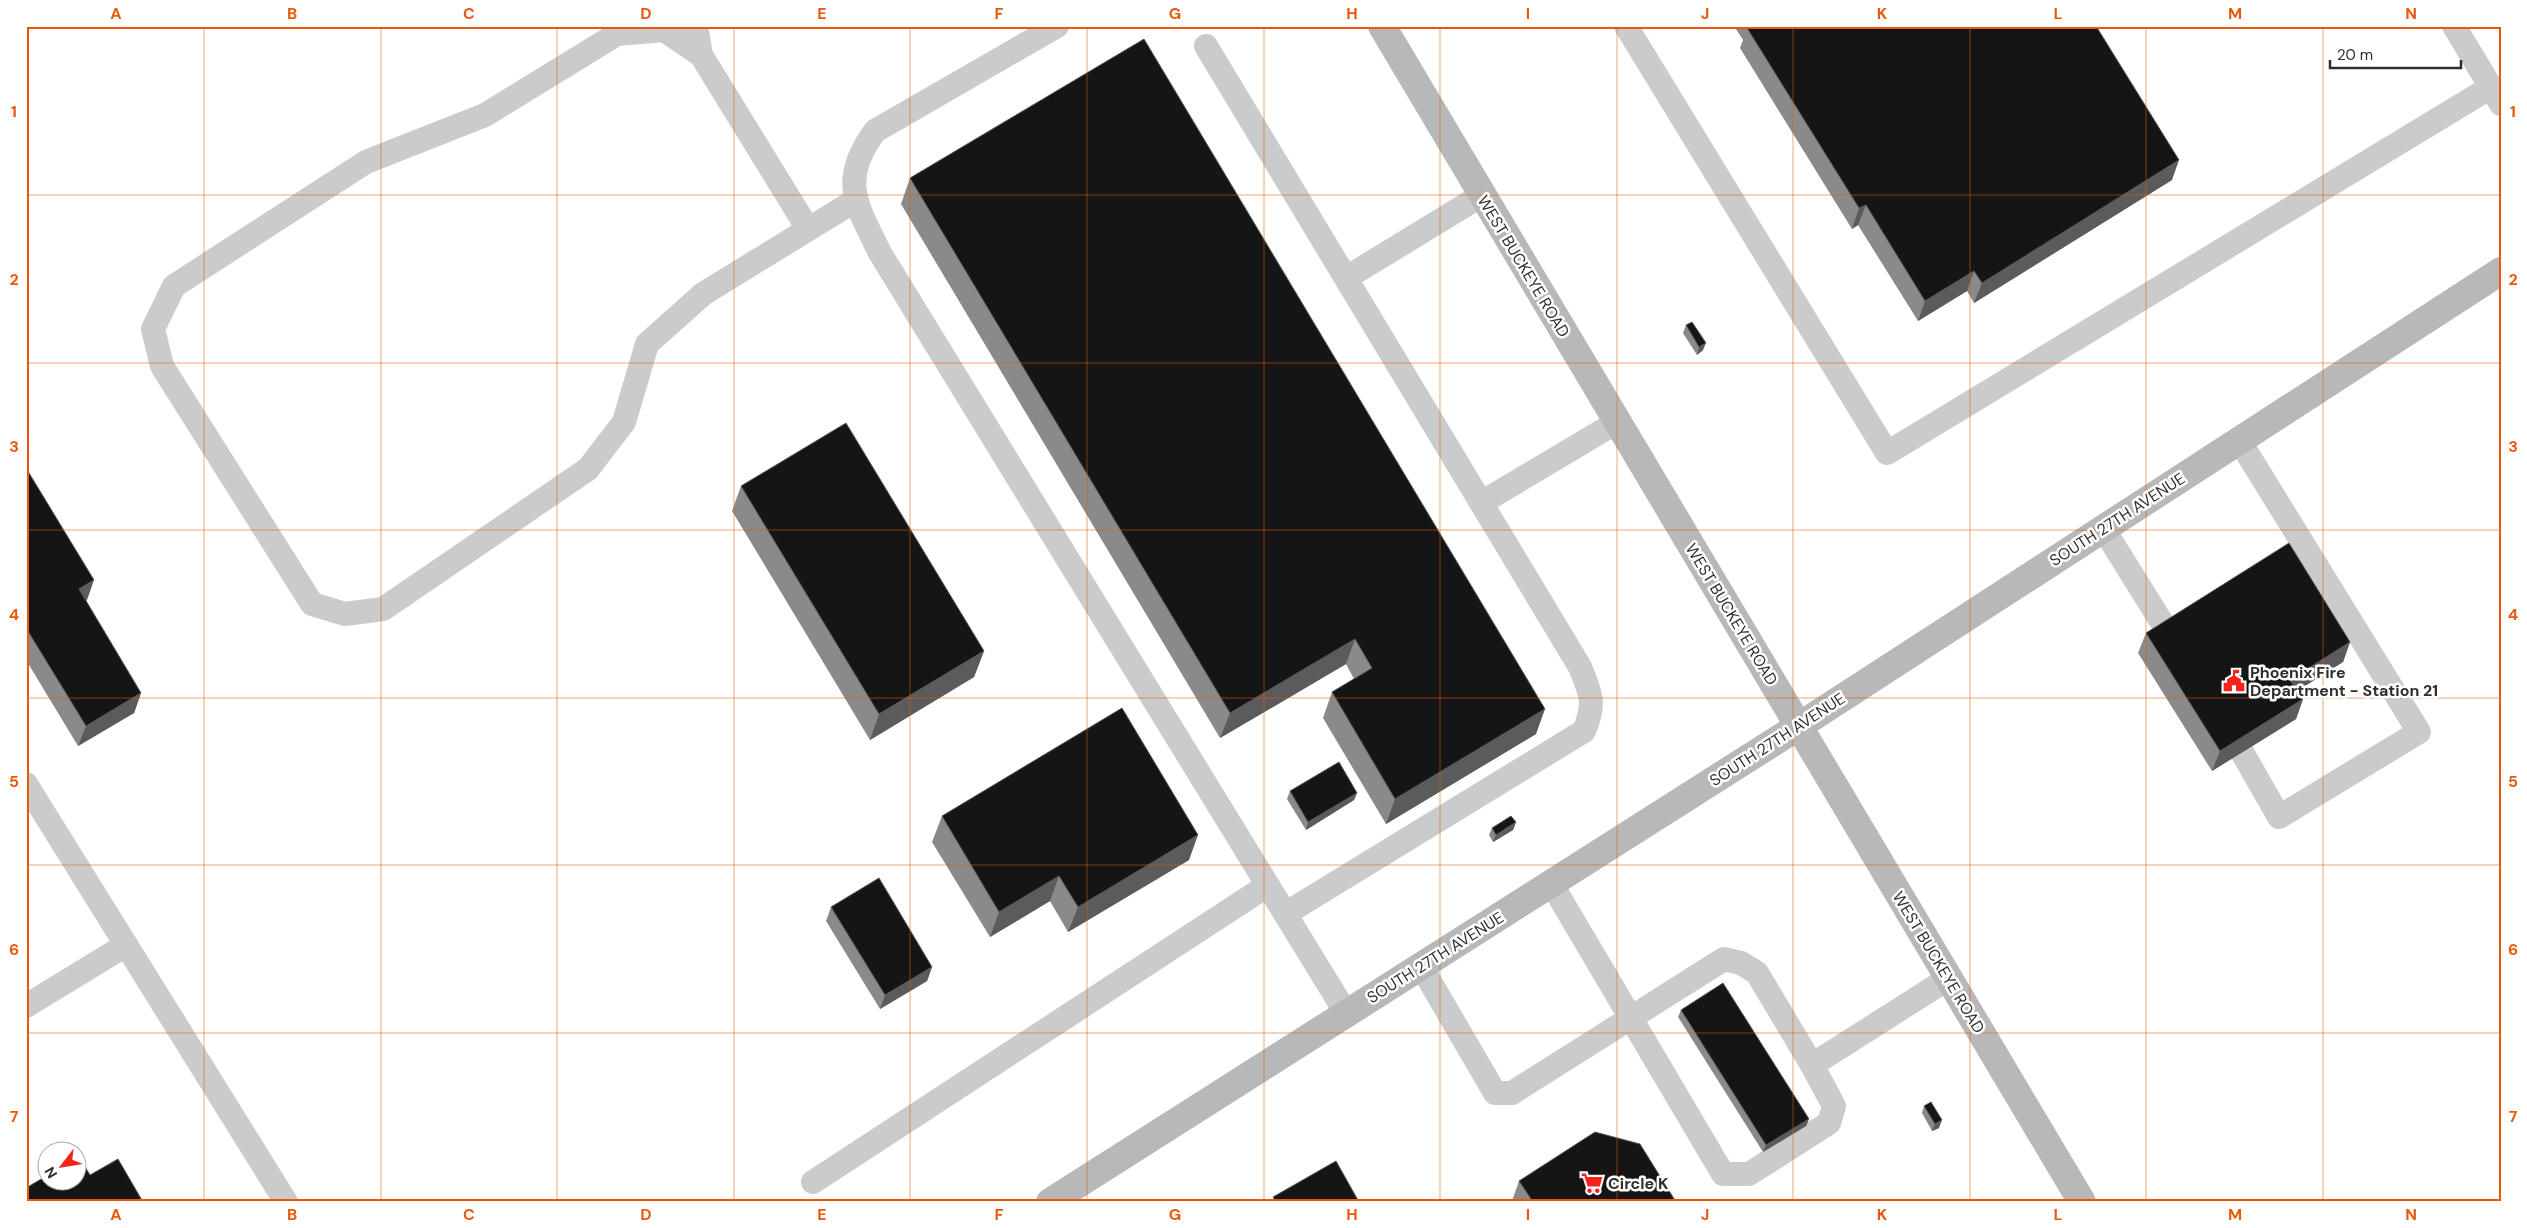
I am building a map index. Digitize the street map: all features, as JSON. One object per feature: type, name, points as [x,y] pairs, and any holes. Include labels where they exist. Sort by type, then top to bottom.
[{"type":"main road","name":"WEST BUCKEYE ROAD","points":[[1382,26],[2082,1202]]},
{"type":"main road","name":"SOUTH 27TH AVENUE","points":[[1050,1202],[1799,726],[2501,271]]},
{"type":"lane","points":[[696,26],[701,55],[808,229]]},
{"type":"lane","points":[[1057,26],[875,131],[861,150],[854,175],[856,200],[880,253],[1346,1013]]},
{"type":"lane","points":[[1626,26],[1887,453],[2496,95],[2454,26]]},
{"type":"lane","points":[[701,55],[664,30],[617,34],[485,115],[366,162],[174,286],[153,329],[162,366],[312,604],[345,614],[383,610],[588,469],[624,422],[647,344],[703,294],[856,200]]},
{"type":"lane","points":[[1206,46],[1580,667],[1592,694],[1592,712],[1584,730],[1285,914]]},
{"type":"lane","points":[[1346,278],[1482,195]]},
{"type":"lane","points":[[1481,503],[1618,422]]},
{"type":"lane","points":[[2239,440],[2419,732],[2279,818],[2242,752]]},
{"type":"lane","points":[[2102,528],[2169,634]]},
{"type":"lane","points":[[26,784],[286,1202]]},
{"type":"lane","points":[[1421,966],[1495,1093],[1512,1093],[1631,1017],[1724,959],[1741,963],[1757,973],[1812,1065],[1834,1106],[1829,1123],[1749,1174],[1724,1174],[1631,1017],[1551,883]]},
{"type":"lane","points":[[812,1182],[1268,885]]},
{"type":"lane","points":[[26,1006],[126,945]]},
{"type":"lane","points":[[1812,1065],[1949,978]]},
{"type":"building","points":[[1750,26],[2096,26],[2179,160],[1982,283],[1974,271],[1925,301],[1866,205],[1859,208],[1747,28]]},
{"type":"building","points":[[1144,39],[1545,709],[1395,799],[1332,692],[1372,668],[1355,639],[1230,713],[910,178]]},
{"type":"building","points":[[1692,322],[1706,343],[1699,347],[1686,325]]},
{"type":"building","points":[[846,423],[984,651],[879,714],[741,486]]},
{"type":"building","points":[[26,468],[94,580],[79,589],[141,693],[86,726],[26,628]]},
{"type":"building","name":"Phoenix Fire Department - Station 21","points":[[2289,543],[2350,642],[2290,680],[2303,699],[2220,751],[2146,633]]},
{"type":"building","points":[[1122,708],[1198,835],[1078,907],[1059,876],[999,912],[942,816]]},
{"type":"building","points":[[1339,762],[1357,793],[1308,822],[1290,791]]},
{"type":"building","points":[[1511,816],[1516,822],[1496,835],[1492,828]]},
{"type":"building","points":[[879,878],[932,967],[885,995],[831,907]]},
{"type":"building","points":[[1723,983],[1809,1119],[1766,1145],[1681,1010]]},
{"type":"building","points":[[1931,1102],[1942,1120],[1935,1124],[1924,1106]]},
{"type":"building","points":[[1595,1132],[1640,1144],[1676,1202],[1533,1202],[1519,1181]]},
{"type":"building","points":[[118,1159],[143,1202],[26,1202],[26,1188],[38,1181],[38,1190],[88,1190],[88,1172],[90,1175]]},
{"type":"building","points":[[1336,1161],[1359,1202],[1276,1202],[1273,1197]]},
{"type":"place","name":"Phoenix Fire Department - Station 21","points":[[2234,681]]},
{"type":"place","name":"Circle K","points":[[1592,1183]]}]
